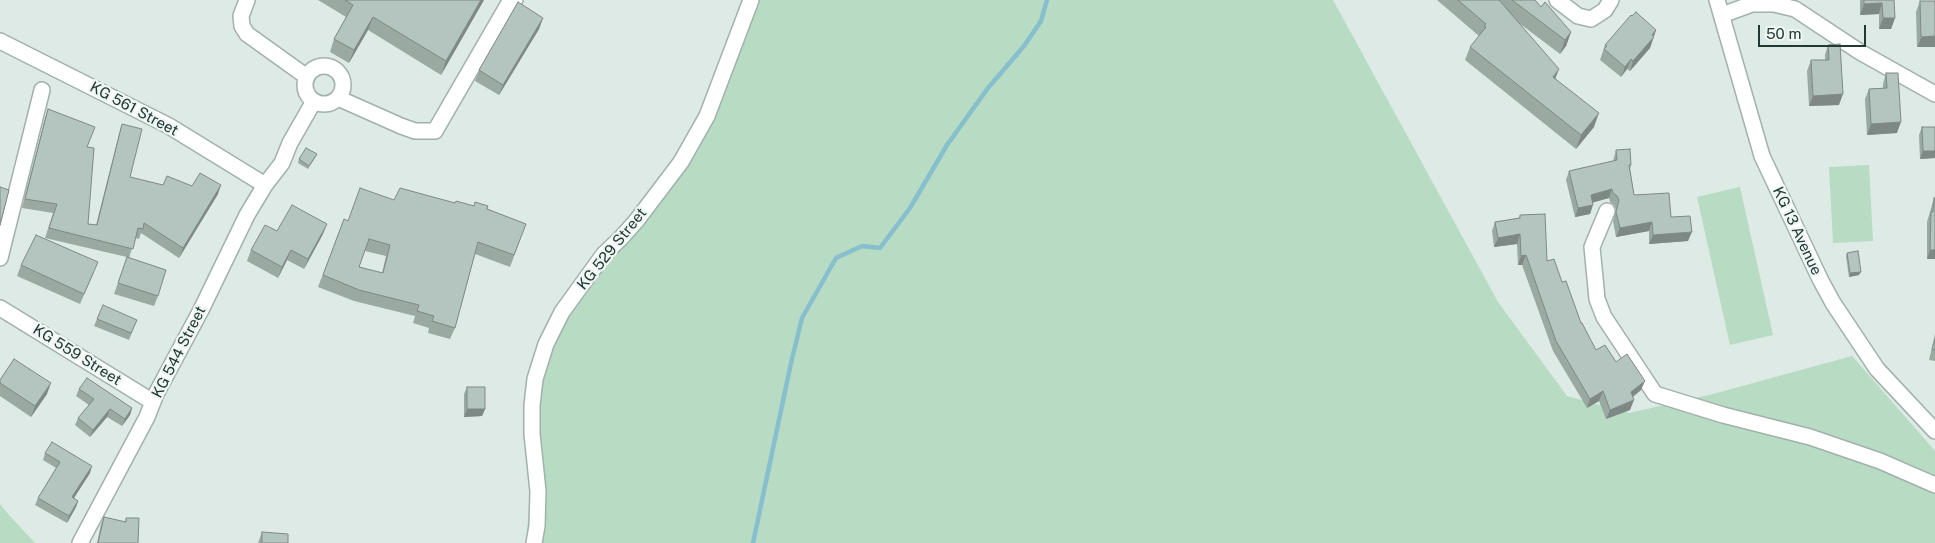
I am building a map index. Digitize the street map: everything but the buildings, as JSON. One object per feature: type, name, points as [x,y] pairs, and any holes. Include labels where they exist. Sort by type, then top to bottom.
[{"type":"street","points":[[247,0],[241,16],[242,26],[247,34],[307,77]]},
{"type":"street","points":[[338,98],[415,131],[435,131],[509,3],[515,0]]},
{"type":"street","name":"KG 529 Street","points":[[534,543],[537,526],[538,491],[532,434],[532,405],[535,379],[546,344],[562,312],[604,254],[632,226],[681,162],[707,116],[751,0]]},
{"type":"street","points":[[1557,0],[1578,16],[1592,19],[1604,10],[1611,0]]},
{"type":"street","name":"KG 13 Avenue","points":[[1717,0],[1762,156],[1820,279],[1833,303],[1877,368],[1935,431]]},
{"type":"street","points":[[1722,15],[1752,4],[1774,4],[1795,9],[1860,52],[1935,94]]},
{"type":"street","name":"KG 561 Street","points":[[0,41],[169,126],[265,185]]},
{"type":"street","points":[[317,67],[330,67],[335,70],[342,80],[343,86],[338,98],[327,104],[314,101],[306,92],[305,86],[307,77],[312,70],[317,67]]},
{"type":"street","points":[[0,258],[42,90]]},
{"type":"street","name":"KG 544 Street","points":[[80,543],[201,310],[247,215],[265,185],[282,163],[290,142],[314,101]]},
{"type":"street","points":[[1607,211],[1592,247],[1597,299],[1604,317],[1655,394],[1723,415],[1819,440],[1880,461],[1935,485]]},
{"type":"street","name":"KG 559 Street","points":[[0,308],[153,402]]},
{"type":"green space","points":[[756,0],[1333,0],[1498,302],[1567,396],[1629,413],[1713,394],[1852,356],[1935,451],[1935,543],[526,543],[541,368],[578,293],[676,162]]},
{"type":"green space","points":[[1869,165],[1873,241],[1833,243],[1829,167]]},
{"type":"green space","points":[[1740,187],[1773,335],[1730,345],[1697,197]]},
{"type":"green space","points":[[0,504],[9,515],[35,543],[0,543]]},
{"type":"waterway","points":[[753,543],[802,318],[836,258],[862,246],[880,248],[910,208],[947,145],[988,88],[1024,46],[1041,21],[1047,0]]}]
